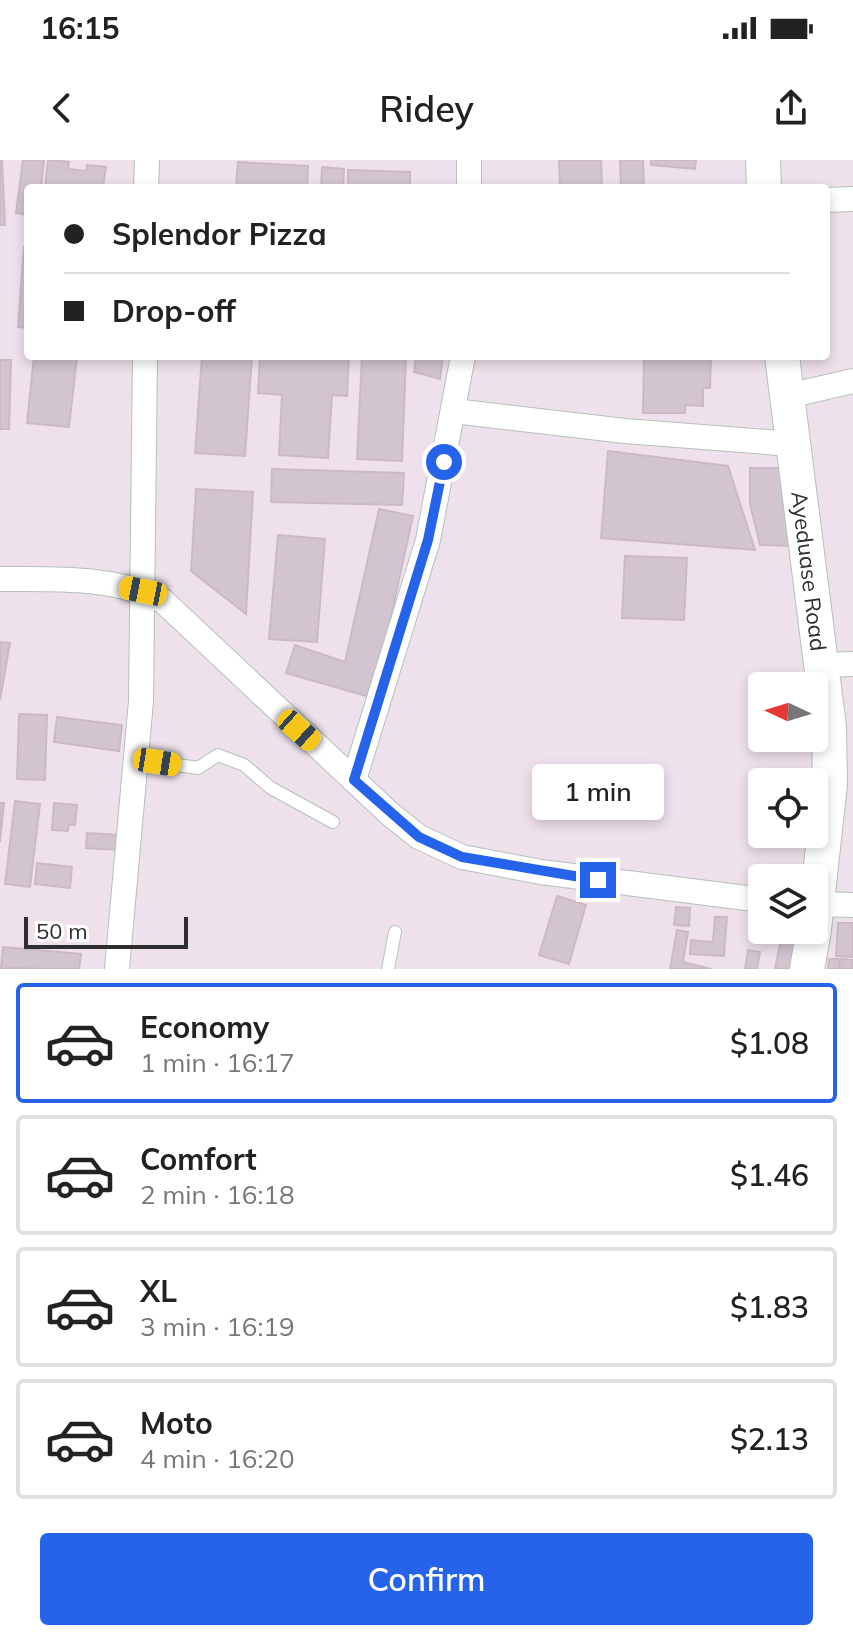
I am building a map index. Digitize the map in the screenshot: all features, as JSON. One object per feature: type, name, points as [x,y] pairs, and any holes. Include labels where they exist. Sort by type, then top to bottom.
[{"type":"street","points":[[146,184],[147,160]]},
{"type":"street","points":[[469,160],[469,184]]},
{"type":"street","points":[[763,160],[764,184]]},
{"type":"street","points":[[830,200],[853,199]]},
{"type":"street","points":[[117,969],[137,759],[143,591],[145,360]]},
{"type":"street","points":[[354,780],[428,540],[462,360]]},
{"type":"street","name":"Ayeduase Road","points":[[783,360],[793,444],[837,665],[829,727],[830,784],[821,864]]},
{"type":"street","points":[[788,396],[853,381]]},
{"type":"street","points":[[454,411],[625,431],[793,444]]},
{"type":"street","points":[[0,579],[91,581],[143,591],[163,601],[419,837],[462,857],[541,872],[748,898]]},
{"type":"street","points":[[828,913],[853,905]]},
{"type":"street","name":"Ayeduase Road","points":[[807,969],[811,944]]},
{"type":"lane","points":[[137,759],[198,768],[218,755],[230,757],[271,788],[333,822]]},
{"type":"lane","points":[[388,969],[395,932]]},
{"type":"building","points":[[2,160],[5,225],[0,225]]},
{"type":"building","points":[[23,160],[44,160],[41,184],[24,184],[24,214],[16,213]]},
{"type":"building","points":[[48,160],[69,162],[68,169],[86,171],[87,165],[106,167],[104,184],[45,184]]},
{"type":"building","points":[[559,160],[601,160],[602,184],[560,184]]},
{"type":"building","points":[[620,160],[643,160],[644,184],[621,184]]},
{"type":"building","points":[[651,160],[696,160],[695,169],[651,165]]},
{"type":"building","points":[[238,162],[308,166],[307,184],[236,184]]},
{"type":"building","points":[[322,167],[344,169],[343,184],[321,184]]},
{"type":"building","points":[[348,170],[410,172],[410,184],[348,184]]},
{"type":"building","points":[[24,247],[24,328],[18,327]]},
{"type":"building","points":[[0,360],[11,360],[9,429],[0,429]]},
{"type":"building","points":[[34,360],[77,360],[69,427],[27,423]]},
{"type":"building","points":[[202,360],[252,360],[245,456],[195,453]]},
{"type":"building","points":[[260,360],[349,360],[347,396],[332,395],[328,458],[279,455],[282,395],[258,393]]},
{"type":"building","points":[[362,360],[406,360],[402,461],[357,459]]},
{"type":"building","points":[[416,360],[442,360],[440,379],[414,372]]},
{"type":"building","points":[[644,360],[711,360],[710,388],[703,388],[703,406],[685,405],[685,413],[643,413]]},
{"type":"building","points":[[608,451],[728,466],[755,550],[601,538]]},
{"type":"building","points":[[750,468],[787,468],[791,546],[760,545],[750,504]]},
{"type":"building","points":[[272,469],[404,473],[402,505],[271,502]]},
{"type":"building","points":[[196,489],[253,492],[246,614],[191,571]]},
{"type":"building","points":[[379,509],[413,516],[373,698],[286,673],[295,645],[345,662]]},
{"type":"building","points":[[278,535],[325,539],[317,642],[269,639]]},
{"type":"building","points":[[625,556],[687,558],[684,620],[622,618]]},
{"type":"building","points":[[0,642],[10,643],[0,700]]},
{"type":"building","points":[[19,714],[47,715],[45,780],[17,779]]},
{"type":"building","points":[[57,717],[122,725],[119,751],[54,742]]},
{"type":"building","points":[[15,801],[40,804],[30,887],[5,884]]},
{"type":"building","points":[[0,803],[4,803],[0,842]]},
{"type":"building","points":[[54,803],[77,805],[75,825],[69,825],[68,831],[52,830]]},
{"type":"building","points":[[87,833],[120,835],[119,850],[86,848]]},
{"type":"building","points":[[37,863],[72,867],[70,888],[35,884]]},
{"type":"building","points":[[557,896],[586,905],[569,964],[539,955]]},
{"type":"building","points":[[676,907],[690,908],[689,926],[674,925]]},
{"type":"building","points":[[715,917],[727,917],[724,956],[690,954],[691,940],[713,942]]},
{"type":"building","points":[[838,923],[853,923],[853,957],[836,956]]},
{"type":"building","points":[[677,930],[688,932],[683,962],[711,969],[670,969]]},
{"type":"building","points":[[780,944],[797,944],[796,969],[775,969]]},
{"type":"building","points":[[3,947],[81,954],[79,969],[1,968]]},
{"type":"building","points":[[748,950],[760,952],[757,969],[745,969]]},
{"type":"building","points":[[829,959],[840,959],[839,969],[828,969]]},
{"type":"building","points":[[842,959],[853,960],[852,969],[841,969]]},
{"type":"route","points":[[444,462],[428,540],[354,780],[419,837],[462,857],[598,880]]}]
